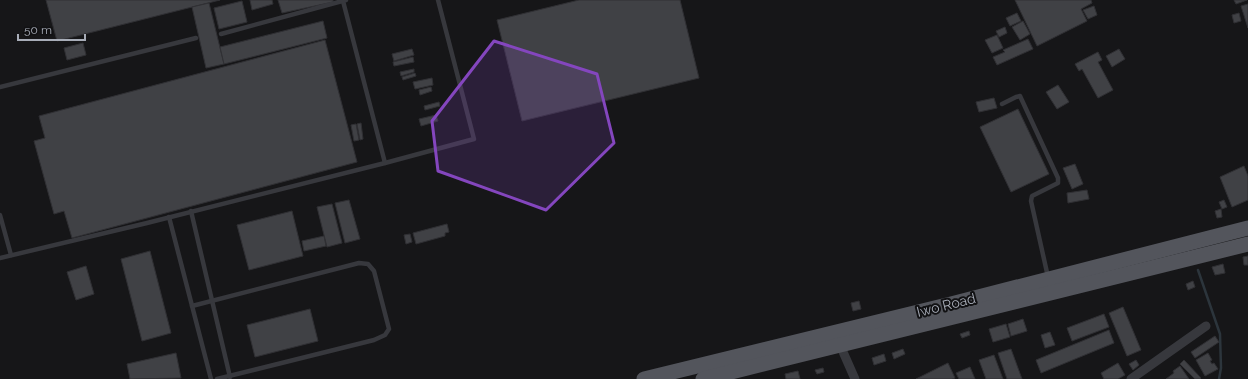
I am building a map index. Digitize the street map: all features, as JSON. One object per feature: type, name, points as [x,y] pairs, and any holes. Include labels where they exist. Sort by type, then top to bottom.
[{"type":"main road","name":"Iwo Road","points":[[644,379],[1049,279],[1248,228]]},
{"type":"main road","name":"Iwo Road","points":[[703,379],[1248,244]]},
{"type":"street","points":[[1131,379],[1206,326]]},
{"type":"street","points":[[840,345],[855,379]]},
{"type":"lane","points":[[221,34],[344,0],[385,163]]},
{"type":"lane","points":[[0,258],[385,163],[474,139],[438,0]]},
{"type":"lane","points":[[0,87],[196,38]]},
{"type":"lane","points":[[1002,104],[1020,96],[1058,178],[1058,183],[1032,196],[1031,200],[1049,279]]},
{"type":"lane","points":[[191,211],[230,378]]},
{"type":"lane","points":[[0,215],[11,255]]},
{"type":"lane","points":[[169,217],[211,379]]},
{"type":"lane","points":[[192,306],[359,263],[368,264],[374,271],[388,329],[385,336],[230,378],[217,379]]},
{"type":"highlighted area","points":[[494,41],[597,74],[614,143],[546,210],[438,171],[432,121]]},
{"type":"building","points":[[46,0],[220,0],[57,41]]},
{"type":"building","points":[[250,0],[272,0],[273,4],[252,10]]},
{"type":"building","points":[[278,0],[333,0],[333,2],[282,13]]},
{"type":"building","points":[[579,0],[680,0],[699,78],[522,121],[497,20]]},
{"type":"building","points":[[1015,0],[1091,0],[1092,3],[1081,9],[1087,21],[1037,46]]},
{"type":"building","points":[[1234,0],[1247,0],[1236,4]]},
{"type":"building","points":[[242,1],[247,22],[219,29],[214,8]]},
{"type":"building","points":[[209,3],[224,64],[206,68],[192,7]]},
{"type":"building","points":[[1248,4],[1248,28],[1241,6]]},
{"type":"building","points":[[1094,6],[1097,15],[1088,19],[1083,10]]},
{"type":"building","points":[[1017,13],[1021,21],[1010,26],[1006,18]]},
{"type":"building","points":[[1239,13],[1241,21],[1234,23],[1232,15]]},
{"type":"building","points":[[323,21],[327,38],[224,64],[220,47]]},
{"type":"building","points":[[1023,21],[1030,34],[1020,40],[1012,27]]},
{"type":"building","points":[[1005,27],[1007,33],[999,37],[996,31]]},
{"type":"building","points":[[997,35],[1003,48],[992,53],[985,40]]},
{"type":"building","points":[[1028,39],[1033,49],[997,65],[993,57],[1005,52],[1003,50]]},
{"type":"building","points":[[325,40],[357,162],[72,238],[64,211],[54,214],[34,141],[45,138],[39,116]]},
{"type":"building","points":[[83,43],[86,55],[67,60],[64,48]]},
{"type":"building","points":[[412,49],[414,55],[394,61],[392,54]]},
{"type":"building","points":[[1119,49],[1125,59],[1112,67],[1106,56]]},
{"type":"building","points":[[1098,52],[1102,60],[1098,62],[1113,90],[1098,98],[1082,69],[1079,71],[1075,64]]},
{"type":"building","points":[[413,57],[414,62],[394,66],[393,62]]},
{"type":"building","points":[[414,69],[414,72],[401,76],[400,72]]},
{"type":"building","points":[[415,73],[416,76],[403,80],[402,77]]},
{"type":"building","points":[[432,78],[433,85],[415,89],[413,82]]},
{"type":"building","points":[[1058,85],[1069,102],[1057,109],[1046,92]]},
{"type":"building","points":[[431,87],[432,91],[420,95],[419,90]]},
{"type":"building","points":[[994,98],[997,108],[979,112],[976,102]]},
{"type":"building","points":[[439,102],[440,106],[425,110],[424,106]]},
{"type":"building","points":[[1018,109],[1049,174],[1011,192],[980,127]]},
{"type":"building","points":[[436,115],[438,121],[421,126],[419,119]]},
{"type":"building","points":[[361,123],[363,139],[360,140],[357,124]]},
{"type":"building","points":[[356,124],[359,140],[354,141],[351,125]]},
{"type":"building","points":[[1075,164],[1083,184],[1072,189],[1063,168]]},
{"type":"building","points":[[1244,166],[1248,176],[1248,200],[1232,207],[1220,177]]},
{"type":"building","points":[[1087,190],[1089,199],[1068,203],[1067,193]]},
{"type":"building","points":[[349,200],[360,239],[345,243],[335,203]]},
{"type":"building","points":[[1224,200],[1227,207],[1222,209],[1219,202]]},
{"type":"building","points":[[332,204],[342,243],[327,247],[317,207]]},
{"type":"building","points":[[1221,209],[1222,217],[1217,218],[1215,211]]},
{"type":"building","points":[[292,211],[303,256],[249,270],[237,225]]},
{"type":"building","points":[[447,224],[449,232],[445,233],[445,236],[416,244],[413,233]]},
{"type":"building","points":[[410,234],[412,242],[406,244],[404,235]]},
{"type":"building","points":[[324,236],[326,246],[304,251],[302,241]]},
{"type":"building","points":[[150,251],[171,333],[142,341],[121,259]]},
{"type":"building","points":[[1248,256],[1248,265],[1244,265],[1243,257]]},
{"type":"building","points":[[1223,264],[1225,273],[1215,275],[1212,267]]},
{"type":"building","points":[[86,266],[94,294],[76,300],[67,272]]},
{"type":"building","points":[[1193,281],[1195,287],[1188,290],[1186,284]]},
{"type":"building","points":[[859,301],[861,309],[853,311],[851,303]]},
{"type":"building","points":[[1123,307],[1141,350],[1127,356],[1109,313]]},
{"type":"building","points":[[310,309],[318,341],[255,357],[247,325]]},
{"type":"building","points":[[1104,314],[1109,327],[1072,341],[1067,328]]},
{"type":"building","points":[[1023,319],[1027,331],[1011,336],[1008,324]]},
{"type":"building","points":[[1006,324],[1010,337],[993,342],[989,329]]},
{"type":"building","points":[[1109,330],[1114,343],[1041,373],[1036,360]]},
{"type":"building","points":[[969,331],[970,335],[962,338],[960,334]]},
{"type":"building","points":[[1050,332],[1055,345],[1045,348],[1041,335]]},
{"type":"building","points":[[1215,336],[1219,342],[1195,358],[1191,352]]},
{"type":"building","points":[[903,349],[905,354],[894,359],[892,353]]},
{"type":"building","points":[[1011,349],[1022,379],[1007,379],[998,353]]},
{"type":"building","points":[[176,353],[181,378],[130,379],[127,364]]},
{"type":"building","points":[[1208,353],[1212,360],[1210,361],[1212,364],[1214,363],[1218,369],[1205,376],[1196,360]]},
{"type":"building","points":[[884,354],[886,361],[874,365],[872,358]]},
{"type":"building","points":[[994,355],[1003,379],[986,379],[979,360]]},
{"type":"building","points":[[1136,360],[1139,365],[1133,370],[1129,364]]},
{"type":"building","points":[[1184,360],[1201,378],[1200,379],[1195,379],[1180,364]]},
{"type":"building","points":[[948,363],[955,378],[916,379]]},
{"type":"building","points":[[1118,363],[1125,375],[1118,379],[1104,379],[1101,373]]},
{"type":"building","points":[[1180,366],[1189,379],[1166,379],[1174,373],[1173,371]]},
{"type":"building","points":[[970,367],[975,379],[959,379],[956,373]]},
{"type":"building","points":[[823,368],[824,372],[817,374],[815,370]]},
{"type":"building","points":[[798,371],[800,379],[786,379],[785,374]]},
{"type":"waterway","points":[[1198,270],[1220,334],[1221,368],[1219,379]]}]
